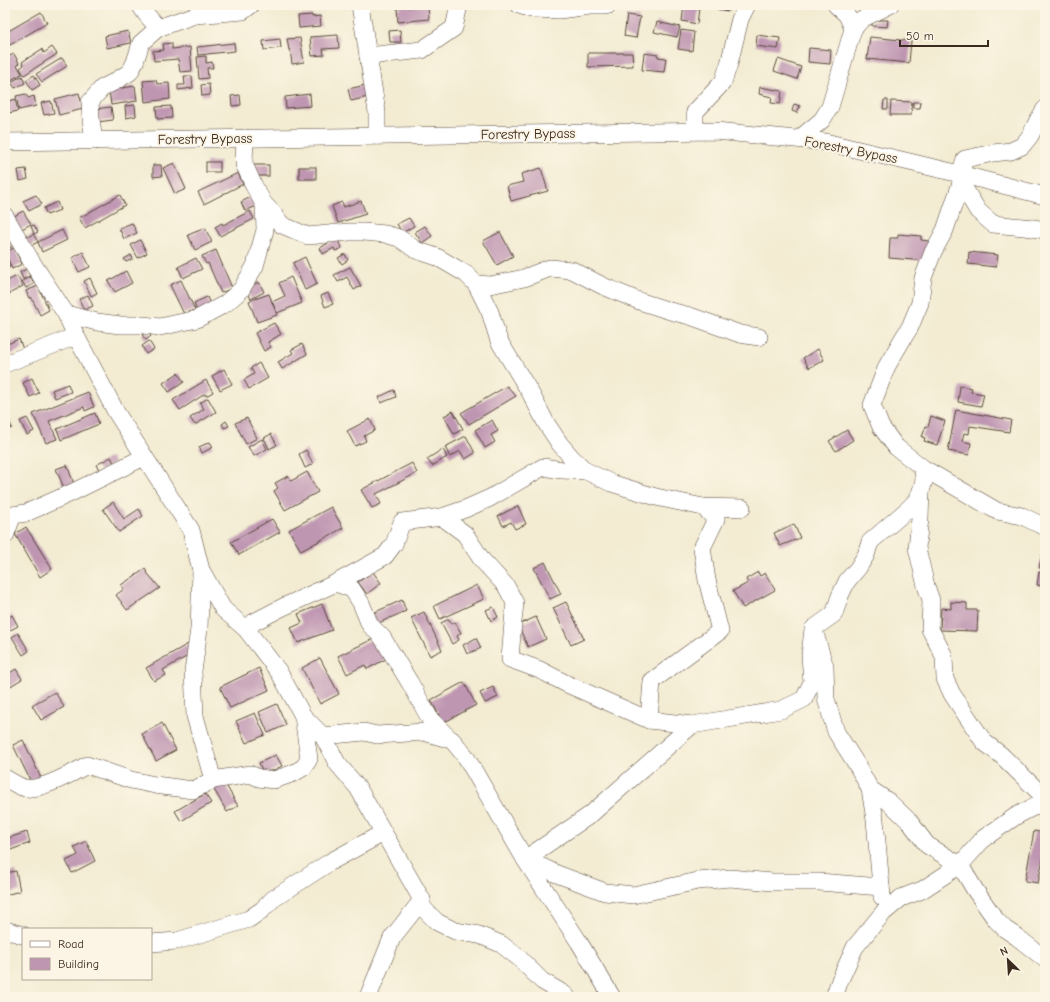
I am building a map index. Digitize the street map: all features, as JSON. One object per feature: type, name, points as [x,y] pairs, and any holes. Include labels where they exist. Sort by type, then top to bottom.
[{"type":"street","points":[[140,5],[158,28]]},
{"type":"street","points":[[94,141],[90,102],[102,88],[130,72],[141,43],[158,28],[196,10],[243,11],[251,5]]},
{"type":"street","points":[[360,5],[377,112],[376,136]]},
{"type":"street","points":[[368,56],[422,50],[454,28],[460,5]]},
{"type":"street","points":[[519,5],[531,9],[559,10],[609,5]]},
{"type":"street","points":[[695,131],[695,112],[723,82],[740,19],[747,5]]},
{"type":"street","points":[[836,5],[847,15],[853,29]]},
{"type":"street","points":[[799,139],[822,120],[830,107],[853,29],[862,19],[890,5]]},
{"type":"street","points":[[1045,110],[1030,136],[1022,146],[1011,152],[994,153],[965,159],[945,230],[933,252],[923,278],[920,303],[910,327],[886,366],[872,405],[881,427],[896,447],[923,468],[997,511],[1022,516],[1045,527]]},
{"type":"street","name":"Forestry Bypass","points":[[5,142],[716,131],[824,142],[960,178],[1045,196]]},
{"type":"street","points":[[244,138],[244,164],[264,204],[282,225],[308,236],[349,232],[385,234],[399,238],[416,250],[436,257],[466,274],[476,284],[490,312],[499,342],[532,394],[546,423],[560,444],[586,470],[610,483],[656,497],[703,507],[742,508]]},
{"type":"street","points":[[960,178],[978,211],[993,224],[1045,230]]},
{"type":"street","points":[[66,314],[97,322],[160,327],[197,319],[225,304],[241,290],[255,266],[265,230],[264,204]]},
{"type":"street","points":[[5,216],[33,264],[66,314],[116,412],[191,530],[201,570],[222,609],[246,629],[279,672],[303,716],[322,736],[337,763],[358,788],[422,900],[422,907],[437,922],[455,931],[479,935],[501,944],[519,958],[542,981],[567,997]]},
{"type":"street","points":[[476,284],[490,285],[524,278],[550,268],[572,270],[603,286],[639,301],[690,316],[740,334],[759,338]]},
{"type":"street","points":[[5,364],[76,336]]},
{"type":"street","points":[[5,536],[9,513],[26,513],[71,493],[144,457]]},
{"type":"street","points":[[246,629],[254,622],[336,583],[385,556],[394,544],[402,522],[442,517],[465,509],[490,498],[543,467],[562,470],[586,470]]},
{"type":"street","points":[[442,517],[465,534],[482,560],[506,586],[515,603],[510,659],[540,670],[567,684],[649,720],[692,725],[781,710],[804,699],[812,682],[810,655],[813,629],[834,614],[847,581],[858,568],[866,555],[870,542],[916,501],[924,481],[923,468]]},
{"type":"street","points":[[834,997],[855,947],[883,912],[901,898],[922,890],[960,865],[984,838],[1016,816],[1045,800],[1040,793],[1001,755],[984,742],[952,694],[945,679],[944,656],[930,629],[931,600],[917,548],[921,491]]},
{"type":"street","points":[[649,720],[652,681],[720,631],[707,580],[702,548],[716,519],[703,507]]},
{"type":"street","points":[[201,570],[199,629],[193,671],[194,716],[213,780]]},
{"type":"street","points":[[336,583],[352,589],[361,604],[370,625],[382,637],[430,719],[452,740],[466,757],[526,860],[579,942],[612,997]]},
{"type":"street","points":[[813,629],[825,667],[826,699],[836,732],[870,789],[876,820],[883,912]]},
{"type":"street","points":[[5,778],[25,788],[36,788],[75,772],[87,765],[131,780],[193,790],[213,780],[250,774],[259,778],[274,780],[294,773],[304,767],[309,759],[303,716]]},
{"type":"street","points":[[526,860],[590,815],[692,725]]},
{"type":"street","points":[[322,736],[364,732],[376,735],[424,732],[452,740]]},
{"type":"street","points":[[870,789],[889,802],[909,821],[927,845],[960,865],[974,890],[996,920],[1005,929],[1045,959]]},
{"type":"street","points":[[152,942],[177,941],[249,919],[262,910],[273,899],[330,862],[383,833]]},
{"type":"street","points":[[526,860],[556,874],[605,892],[633,896],[698,881],[730,878],[772,882],[819,882],[881,886]]},
{"type":"street","points":[[368,997],[392,938],[422,900]]},
{"type":"street","points":[[5,930],[22,934]]},
{"type":"building","points":[[400,5],[408,5],[408,7],[428,5],[429,19],[398,22],[397,8],[400,8]]},
{"type":"building","points":[[684,5],[699,8],[697,24],[682,21]]},
{"type":"building","points":[[716,5],[729,5],[728,11],[715,9]]},
{"type":"building","points":[[41,12],[47,23],[10,45],[5,33]]},
{"type":"building","points":[[312,15],[312,17],[320,16],[321,26],[299,28],[298,16]]},
{"type":"building","points":[[627,15],[640,17],[636,38],[624,36]]},
{"type":"building","points":[[872,20],[888,20],[887,27],[872,26]]},
{"type":"building","points":[[657,22],[680,27],[677,37],[654,32]]},
{"type":"building","points":[[400,30],[401,42],[390,42],[389,31]]},
{"type":"building","points":[[681,30],[694,32],[692,51],[678,49]]},
{"type":"building","points":[[128,31],[131,43],[107,48],[105,36]]},
{"type":"building","points":[[338,35],[339,48],[323,49],[324,55],[312,56],[310,37]]},
{"type":"building","points":[[757,35],[780,38],[778,49],[756,46]]},
{"type":"building","points":[[870,37],[911,41],[909,63],[867,59]]},
{"type":"building","points":[[300,38],[304,62],[292,64],[287,39]]},
{"type":"building","points":[[280,39],[281,48],[264,50],[263,41]]},
{"type":"building","points":[[172,43],[172,49],[190,47],[192,71],[180,72],[178,59],[154,61],[153,51],[164,50],[163,44]]},
{"type":"building","points":[[234,43],[235,51],[198,55],[197,47]]},
{"type":"building","points":[[52,47],[57,54],[24,75],[20,68],[24,65],[22,62],[42,49],[44,53]]},
{"type":"building","points":[[809,48],[831,50],[830,64],[808,62]]},
{"type":"building","points":[[588,53],[632,53],[633,66],[588,67]]},
{"type":"building","points":[[644,53],[666,58],[664,72],[642,70]]},
{"type":"building","points":[[14,54],[19,63],[17,65],[22,74],[9,81],[7,77],[9,76],[6,72],[9,70],[5,58]]},
{"type":"building","points":[[206,56],[206,63],[212,62],[213,68],[207,68],[208,78],[199,79],[197,57]]},
{"type":"building","points":[[62,58],[67,66],[42,82],[36,74]]},
{"type":"building","points":[[778,59],[801,67],[797,79],[774,71]]},
{"type":"building","points":[[34,75],[40,85],[32,90],[26,80]]},
{"type":"building","points":[[22,76],[25,83],[15,88],[11,82]]},
{"type":"building","points":[[184,76],[192,76],[193,88],[178,90],[178,85],[185,85]]},
{"type":"building","points":[[156,80],[157,84],[169,83],[170,99],[145,102],[143,81]]},
{"type":"building","points":[[209,84],[210,95],[202,96],[201,85]]},
{"type":"building","points":[[366,85],[368,97],[351,101],[348,89]]},
{"type":"building","points":[[135,86],[137,101],[111,105],[109,90]]},
{"type":"building","points":[[760,87],[782,91],[780,104],[771,103],[772,97],[759,94]]},
{"type":"building","points":[[79,93],[83,109],[59,115],[55,99]]},
{"type":"building","points":[[26,94],[28,98],[34,96],[36,106],[19,110],[16,96]]},
{"type":"building","points":[[310,94],[311,106],[286,108],[285,97]]},
{"type":"building","points":[[240,95],[241,105],[232,106],[231,96]]},
{"type":"building","points":[[15,99],[18,111],[9,113],[7,102]]},
{"type":"building","points":[[884,100],[888,100],[888,109],[883,109]]},
{"type":"building","points":[[51,101],[54,113],[44,115],[41,103]]},
{"type":"building","points":[[891,101],[912,102],[911,115],[890,115]]},
{"type":"building","points":[[913,102],[921,102],[920,108],[913,108]]},
{"type":"building","points":[[794,104],[800,106],[797,113],[792,111]]},
{"type":"building","points":[[135,105],[136,116],[126,118],[125,106]]},
{"type":"building","points":[[171,106],[172,118],[157,119],[156,107]]},
{"type":"building","points":[[111,107],[113,120],[97,122],[95,109]]},
{"type":"building","points":[[206,162],[220,162],[220,172],[206,172]]},
{"type":"building","points":[[174,163],[186,189],[175,194],[163,168]]},
{"type":"building","points":[[153,165],[161,165],[162,176],[153,177]]},
{"type":"building","points":[[253,165],[269,165],[269,176],[253,176]]},
{"type":"building","points":[[299,167],[316,167],[316,179],[299,179]]},
{"type":"building","points":[[541,168],[548,191],[511,201],[507,186],[523,182],[521,174]]},
{"type":"building","points":[[26,169],[28,179],[20,181],[18,170]]},
{"type":"building","points":[[238,173],[243,184],[204,204],[198,192]]},
{"type":"building","points":[[36,195],[42,204],[29,211],[23,201]]},
{"type":"building","points":[[120,195],[125,205],[85,228],[79,218]]},
{"type":"building","points":[[253,196],[257,206],[245,211],[241,202]]},
{"type":"building","points":[[361,201],[366,214],[338,223],[332,206],[342,202],[344,207]]},
{"type":"building","points":[[57,202],[60,210],[47,215],[44,208]]},
{"type":"building","points":[[23,211],[31,224],[18,231],[11,218]]},
{"type":"building","points":[[250,211],[254,219],[220,236],[215,227],[222,223],[223,225]]},
{"type":"building","points":[[409,218],[414,226],[402,233],[397,224]]},
{"type":"building","points":[[132,223],[137,233],[124,239],[119,228]]},
{"type":"building","points":[[34,225],[38,232],[34,234],[31,226]]},
{"type":"building","points":[[425,226],[432,236],[422,243],[415,232]]},
{"type":"building","points":[[205,228],[212,242],[195,250],[188,235]]},
{"type":"building","points":[[62,230],[67,240],[42,252],[38,242]]},
{"type":"building","points":[[500,232],[513,256],[497,265],[483,241]]},
{"type":"building","points":[[33,234],[38,242],[30,246],[26,238]]},
{"type":"building","points":[[898,234],[921,236],[921,240],[929,241],[927,261],[889,258],[890,238],[898,238]]},
{"type":"building","points":[[337,238],[342,248],[335,251],[334,248],[323,254],[320,248]]},
{"type":"building","points":[[10,239],[13,246],[5,250],[5,241]]},
{"type":"building","points":[[140,240],[147,253],[138,258],[131,245]]},
{"type":"building","points":[[14,248],[22,264],[12,269],[5,252]]},
{"type":"building","points":[[216,250],[232,288],[221,293],[208,263],[206,264],[202,256]]},
{"type":"building","points":[[83,252],[90,267],[79,272],[72,258]]},
{"type":"building","points":[[969,252],[998,255],[996,267],[968,264]]},
{"type":"building","points":[[345,254],[348,260],[342,264],[338,258]]},
{"type":"building","points":[[131,255],[133,259],[126,262],[124,259]]},
{"type":"building","points":[[5,257],[10,267],[5,269]]},
{"type":"building","points":[[305,257],[317,284],[305,290],[293,263]]},
{"type":"building","points":[[196,258],[202,269],[183,278],[178,267]]},
{"type":"building","points":[[350,267],[361,286],[354,290],[347,277],[338,282],[334,275]]},
{"type":"building","points":[[27,269],[30,276],[23,279],[20,272]]},
{"type":"building","points":[[126,271],[132,283],[115,292],[108,281]]},
{"type":"building","points":[[17,276],[23,286],[9,294],[5,286],[5,282]]},
{"type":"building","points":[[31,277],[34,284],[26,288],[22,281]]},
{"type":"building","points":[[291,277],[302,303],[277,313],[272,302],[285,296],[279,283]]},
{"type":"building","points":[[90,278],[97,293],[91,296],[84,281]]},
{"type":"building","points":[[181,280],[195,310],[184,314],[170,285]]},
{"type":"building","points":[[259,282],[264,292],[251,299],[246,289]]},
{"type":"building","points":[[38,286],[49,310],[40,315],[31,297],[29,298],[26,291]]},
{"type":"building","points":[[328,293],[333,304],[325,307],[321,296]]},
{"type":"building","points":[[269,294],[277,315],[257,322],[249,301]]},
{"type":"building","points":[[88,295],[93,306],[84,310],[79,299]]},
{"type":"building","points":[[207,297],[212,308],[198,314],[194,303]]},
{"type":"building","points":[[274,323],[281,334],[268,342],[271,347],[264,351],[255,333]]},
{"type":"building","points":[[147,332],[151,336],[146,340],[142,335]]},
{"type":"building","points":[[19,339],[23,349],[5,357],[5,345]]},
{"type":"building","points":[[149,341],[154,349],[146,354],[142,346]]},
{"type":"building","points":[[302,344],[307,354],[282,369],[278,362],[293,353],[291,350]]},
{"type":"building","points":[[818,349],[824,360],[809,368],[803,358]]},
{"type":"building","points":[[259,363],[268,378],[249,389],[244,380],[254,374],[251,368]]},
{"type":"building","points":[[224,369],[232,384],[220,390],[212,376]]},
{"type":"building","points":[[178,373],[184,382],[169,392],[163,383]]},
{"type":"building","points":[[32,378],[39,393],[30,397],[23,383]]},
{"type":"building","points":[[206,380],[213,392],[206,396],[205,394],[180,410],[173,400]]},
{"type":"building","points":[[68,384],[71,392],[55,398],[52,390]]},
{"type":"building","points":[[507,386],[516,396],[469,424],[461,413]]},
{"type":"building","points":[[960,386],[972,388],[971,392],[984,394],[981,406],[958,402]]},
{"type":"building","points":[[394,390],[396,397],[381,403],[379,397]]},
{"type":"building","points":[[88,392],[94,407],[85,411],[84,407],[49,421],[57,439],[46,443],[33,414]]},
{"type":"building","points":[[208,398],[216,412],[195,425],[190,418],[204,409],[200,403]]},
{"type":"building","points":[[956,410],[1011,420],[1009,432],[970,426],[969,434],[964,433],[962,441],[971,443],[969,455],[948,451]]},
{"type":"building","points":[[453,411],[463,429],[454,434],[444,416]]},
{"type":"building","points":[[95,413],[99,424],[61,440],[57,429]]},
{"type":"building","points":[[931,416],[945,421],[937,445],[924,441],[925,438],[922,437],[926,426],[928,427]]},
{"type":"building","points":[[27,418],[34,431],[27,435],[20,421]]},
{"type":"building","points":[[247,418],[257,438],[246,444],[235,423]]},
{"type":"building","points":[[370,419],[375,430],[364,436],[366,441],[355,446],[347,431]]},
{"type":"building","points":[[492,420],[498,431],[491,435],[495,442],[485,448],[475,430]]},
{"type":"building","points":[[9,421],[12,428],[5,430],[5,422]]},
{"type":"building","points":[[226,421],[229,426],[224,428],[222,424]]},
{"type":"building","points":[[847,430],[853,440],[836,451],[829,441]]},
{"type":"building","points":[[271,434],[277,445],[269,449],[264,438]]},
{"type":"building","points":[[466,436],[475,453],[465,459],[460,451],[450,457],[445,447]]},
{"type":"building","points":[[262,439],[267,449],[254,456],[248,447]]},
{"type":"building","points":[[210,442],[213,447],[202,453],[199,447]]},
{"type":"building","points":[[443,449],[447,457],[432,466],[427,459]]},
{"type":"building","points":[[306,450],[313,464],[305,468],[299,454]]},
{"type":"building","points":[[111,457],[114,463],[100,471],[96,465]]},
{"type":"building","points":[[412,463],[417,473],[376,494],[381,504],[372,508],[361,490]]},
{"type":"building","points":[[67,465],[74,484],[64,488],[56,469]]},
{"type":"building","points":[[307,472],[318,492],[285,510],[274,491],[278,488],[275,483],[288,476],[291,481]]},
{"type":"building","points":[[113,502],[124,519],[139,509],[143,516],[119,532],[103,509]]},
{"type":"building","points":[[518,506],[526,524],[515,529],[511,522],[503,526],[498,516]]},
{"type":"building","points":[[331,507],[343,528],[301,551],[289,530]]},
{"type":"building","points":[[272,519],[280,532],[239,555],[231,542]]},
{"type":"building","points":[[794,524],[800,538],[780,546],[774,533]]},
{"type":"building","points":[[26,527],[52,569],[40,577],[15,534]]},
{"type":"building","points":[[1042,555],[1045,556],[1045,569],[1039,568]]},
{"type":"building","points":[[545,562],[561,594],[550,599],[534,568]]},
{"type":"building","points":[[145,569],[160,588],[127,610],[116,595],[124,589],[121,585]]},
{"type":"building","points":[[373,572],[381,583],[367,594],[358,582]]},
{"type":"building","points":[[758,572],[760,576],[765,573],[775,590],[743,608],[733,591],[748,583],[746,579]]},
{"type":"building","points":[[1039,572],[1045,573],[1045,588],[1037,585]]},
{"type":"building","points":[[477,585],[484,599],[440,619],[434,606]]},
{"type":"building","points":[[402,600],[406,611],[376,624],[371,614]]},
{"type":"building","points":[[566,602],[584,639],[571,645],[553,608]]},
{"type":"building","points":[[951,602],[967,603],[967,610],[978,610],[977,631],[940,630],[941,608],[951,609]]},
{"type":"building","points":[[322,604],[332,630],[298,643],[291,628],[302,623],[298,614]]},
{"type":"building","points":[[493,607],[498,617],[491,621],[486,610]]},
{"type":"building","points":[[424,612],[442,650],[430,656],[411,618]]},
{"type":"building","points":[[12,615],[18,626],[5,633],[5,620]]},
{"type":"building","points":[[536,617],[546,639],[528,647],[518,625]]},
{"type":"building","points":[[449,619],[451,624],[455,622],[461,633],[457,636],[459,640],[452,644],[441,623]]},
{"type":"building","points":[[18,633],[29,651],[23,655],[12,637]]},
{"type":"building","points":[[5,635],[10,641],[5,646]]},
{"type":"building","points":[[375,638],[386,659],[367,669],[365,665],[347,674],[338,656]]},
{"type":"building","points":[[476,638],[481,648],[467,654],[463,645]]},
{"type":"building","points":[[188,644],[193,653],[163,670],[166,675],[154,681],[146,668]]},
{"type":"building","points":[[320,658],[339,694],[320,704],[302,668]]},
{"type":"building","points":[[259,668],[269,690],[230,708],[220,687]]},
{"type":"building","points":[[16,669],[22,679],[9,687],[5,681],[5,676]]},
{"type":"building","points":[[464,682],[476,705],[443,723],[431,700]]},
{"type":"building","points":[[493,687],[498,697],[485,703],[480,693]]},
{"type":"building","points":[[55,692],[64,707],[41,720],[32,705]]},
{"type":"building","points":[[277,704],[286,725],[268,733],[259,712]]},
{"type":"building","points":[[255,713],[265,735],[246,743],[236,721]]},
{"type":"building","points":[[162,723],[176,750],[156,761],[142,734]]},
{"type":"building","points":[[23,740],[42,780],[32,784],[13,745]]},
{"type":"building","points":[[276,755],[282,766],[264,775],[259,763]]},
{"type":"building","points":[[223,780],[238,806],[227,812],[212,786]]},
{"type":"building","points":[[205,794],[211,803],[181,821],[175,811]]},
{"type":"building","points":[[1034,831],[1045,833],[1045,849],[1038,883],[1025,881]]},
{"type":"building","points":[[27,832],[30,843],[5,852],[5,839]]},
{"type":"building","points":[[86,841],[95,861],[72,873],[66,861],[78,855],[74,847]]},
{"type":"building","points":[[16,871],[20,891],[5,895],[5,873]]}]
